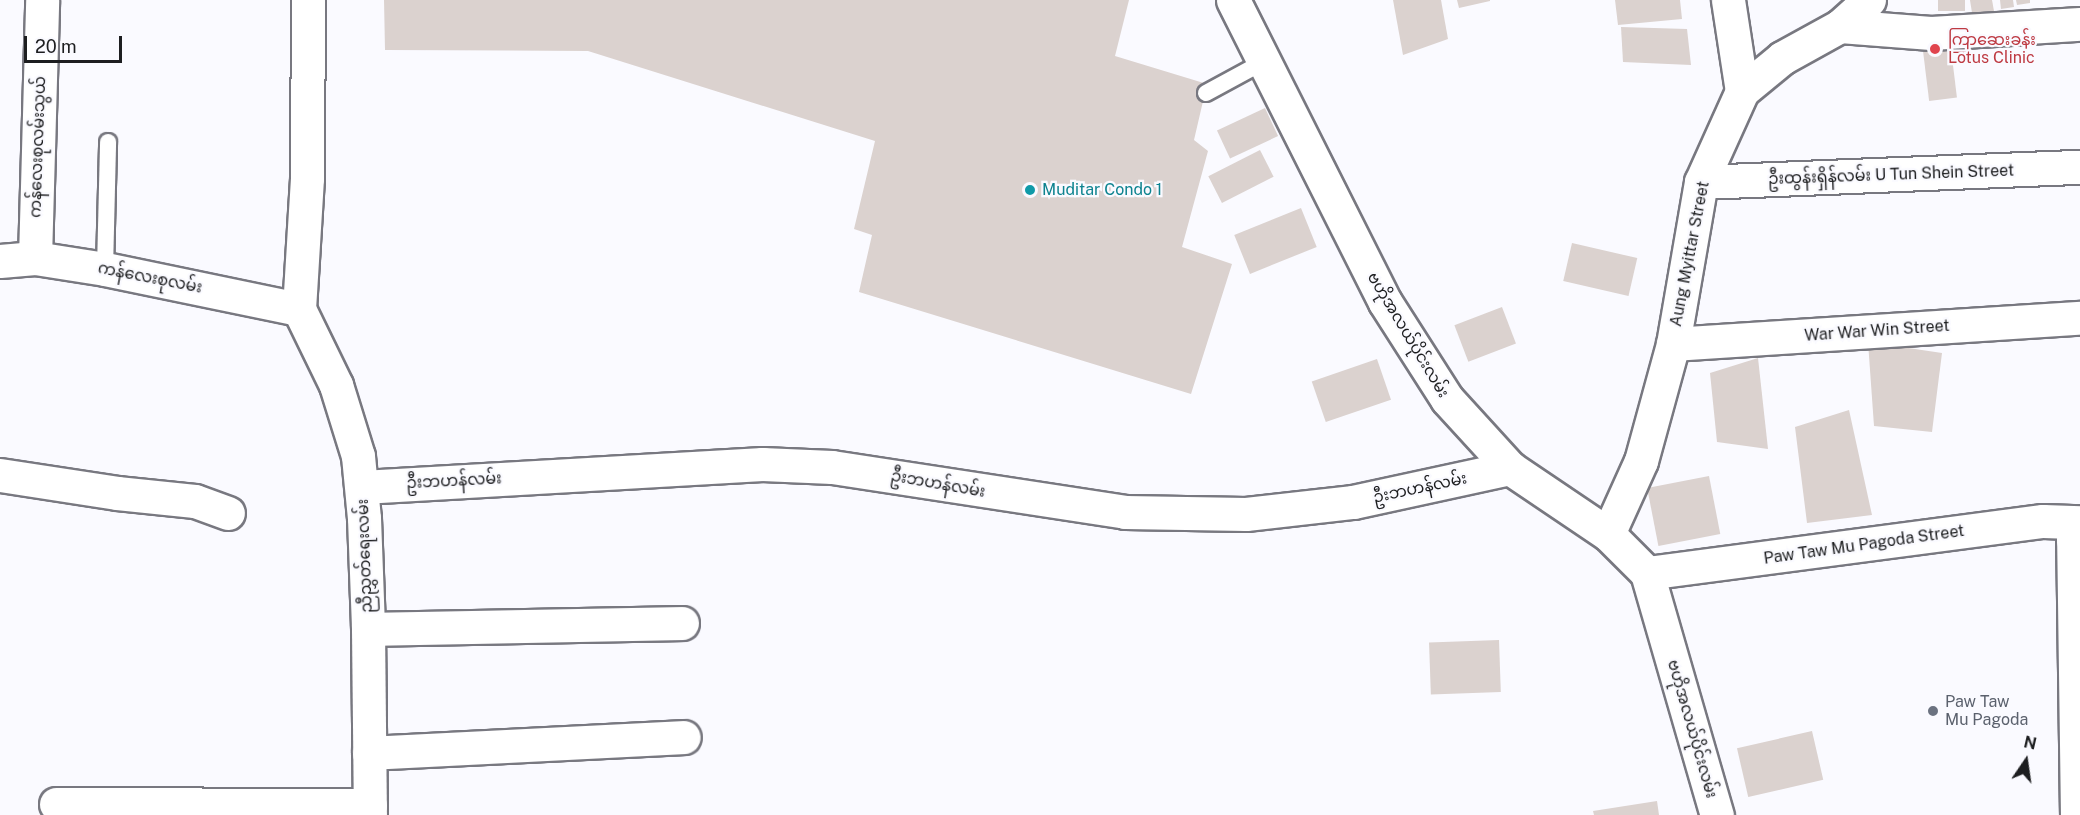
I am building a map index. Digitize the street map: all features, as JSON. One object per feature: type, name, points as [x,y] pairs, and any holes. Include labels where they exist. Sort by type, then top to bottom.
[{"type":"street","name":"ကန်လေးစုလမ်းသွယ်","points":[[35,258],[42,0]]},
{"type":"street","points":[[298,309],[307,178],[308,0]]},
{"type":"street","name":"ဗဟိုအလယ်ပိုင်းလမ်း","points":[[1233,0],[1385,302],[1447,399],[1510,468],[1608,534],[1647,573],[1717,815]]},
{"type":"street","points":[[1728,0],[1742,91]]},
{"type":"street","name":"Aung Myittar Street","points":[[1608,534],[1641,461],[1673,344],[1701,182],[1742,91],[1782,58],[1840,26],[1869,0]]},
{"type":"street","points":[[1840,26],[1931,33],[2080,24]]},
{"type":"street","name":"ဦးထွန်းရှိန်လမ်း U Tun Shein Street","points":[[1701,182],[2080,167]]},
{"type":"street","name":"ကန်လေးစုလမ်း","points":[[0,261],[35,258],[105,269],[298,309]]},
{"type":"street","name":"ညီညွှတ်ရေးလမ်း","points":[[298,309],[336,385],[358,456],[362,487],[368,629],[370,810]]},
{"type":"street","name":"War War Win Street","points":[[1673,344],[2080,318]]},
{"type":"street","name":"ဦးဘဟန်လမ်း","points":[[362,487],[762,464],[832,466],[1125,512],[1246,514],[1353,502],[1510,468]]},
{"type":"street","points":[[0,475],[117,493],[195,501],[228,513]]},
{"type":"street","name":"Paw Taw Mu Pagoda Street","points":[[1647,573],[2043,521],[2078,531]]},
{"type":"street","points":[[2077,815],[2078,531]]},
{"type":"street","points":[[368,629],[682,623]]},
{"type":"street","points":[[369,753],[684,737]]},
{"type":"street","points":[[56,804],[370,810]]},
{"type":"lane","points":[[1206,93],[1263,62]]},
{"type":"lane","points":[[105,269],[108,142]]},
{"type":"building","name":"Muditar Condo 1","points":[[384,0],[1129,0],[1115,56],[1207,84],[1194,140],[1208,151],[1182,247],[1232,264],[1191,394],[859,292],[872,235],[854,229],[875,141],[588,51],[385,50]]},
{"type":"building","points":[[1393,0],[1441,0],[1448,39],[1403,55]]},
{"type":"building","points":[[1457,0],[1490,0],[1490,1],[1459,8]]},
{"type":"building","points":[[1615,0],[1680,0],[1682,19],[1618,25]]},
{"type":"building","points":[[1938,0],[1965,0],[1965,11],[1938,11]]},
{"type":"building","points":[[1970,0],[1992,0],[1994,11],[1972,13]]},
{"type":"building","points":[[2000,0],[2013,0],[2014,7],[2001,9]]},
{"type":"building","points":[[2016,0],[2030,0],[2030,3],[2017,5]]},
{"type":"building","points":[[1621,27],[1687,29],[1691,65],[1623,62]]},
{"type":"building","points":[[1950,41],[1957,98],[1929,101],[1922,44]]},
{"type":"building","points":[[1265,108],[1278,136],[1230,158],[1217,130]]},
{"type":"building","points":[[1260,150],[1274,177],[1222,203],[1208,176]]},
{"type":"building","points":[[1301,208],[1317,247],[1250,274],[1234,235]]},
{"type":"building","points":[[1572,243],[1637,258],[1629,296],[1563,281]]},
{"type":"building","points":[[1502,307],[1516,343],[1468,362],[1454,325]]},
{"type":"building","points":[[1868,342],[1942,353],[1932,432],[1874,426]]},
{"type":"building","points":[[1758,358],[1768,449],[1717,442],[1710,373]]},
{"type":"building","points":[[1377,359],[1391,400],[1326,422],[1312,381]]},
{"type":"building","points":[[1849,410],[1872,515],[1807,523],[1795,427]]},
{"type":"building","points":[[1709,476],[1720,534],[1658,546],[1647,488]]},
{"type":"building","points":[[1499,640],[1501,692],[1431,694],[1429,642]]},
{"type":"building","points":[[1812,731],[1823,780],[1748,797],[1737,748]]},
{"type":"building","points":[[1657,801],[1659,815],[1594,815],[1593,811]]},
{"type":"place","name":"ကြာဆေးခန်း Lotus Clinic","points":[[1935,49]]},
{"type":"place","name":"Muditar Condo 1","points":[[1030,190]]},
{"type":"place","name":"Paw Taw Mu Pagoda","points":[[1933,711]]}]
